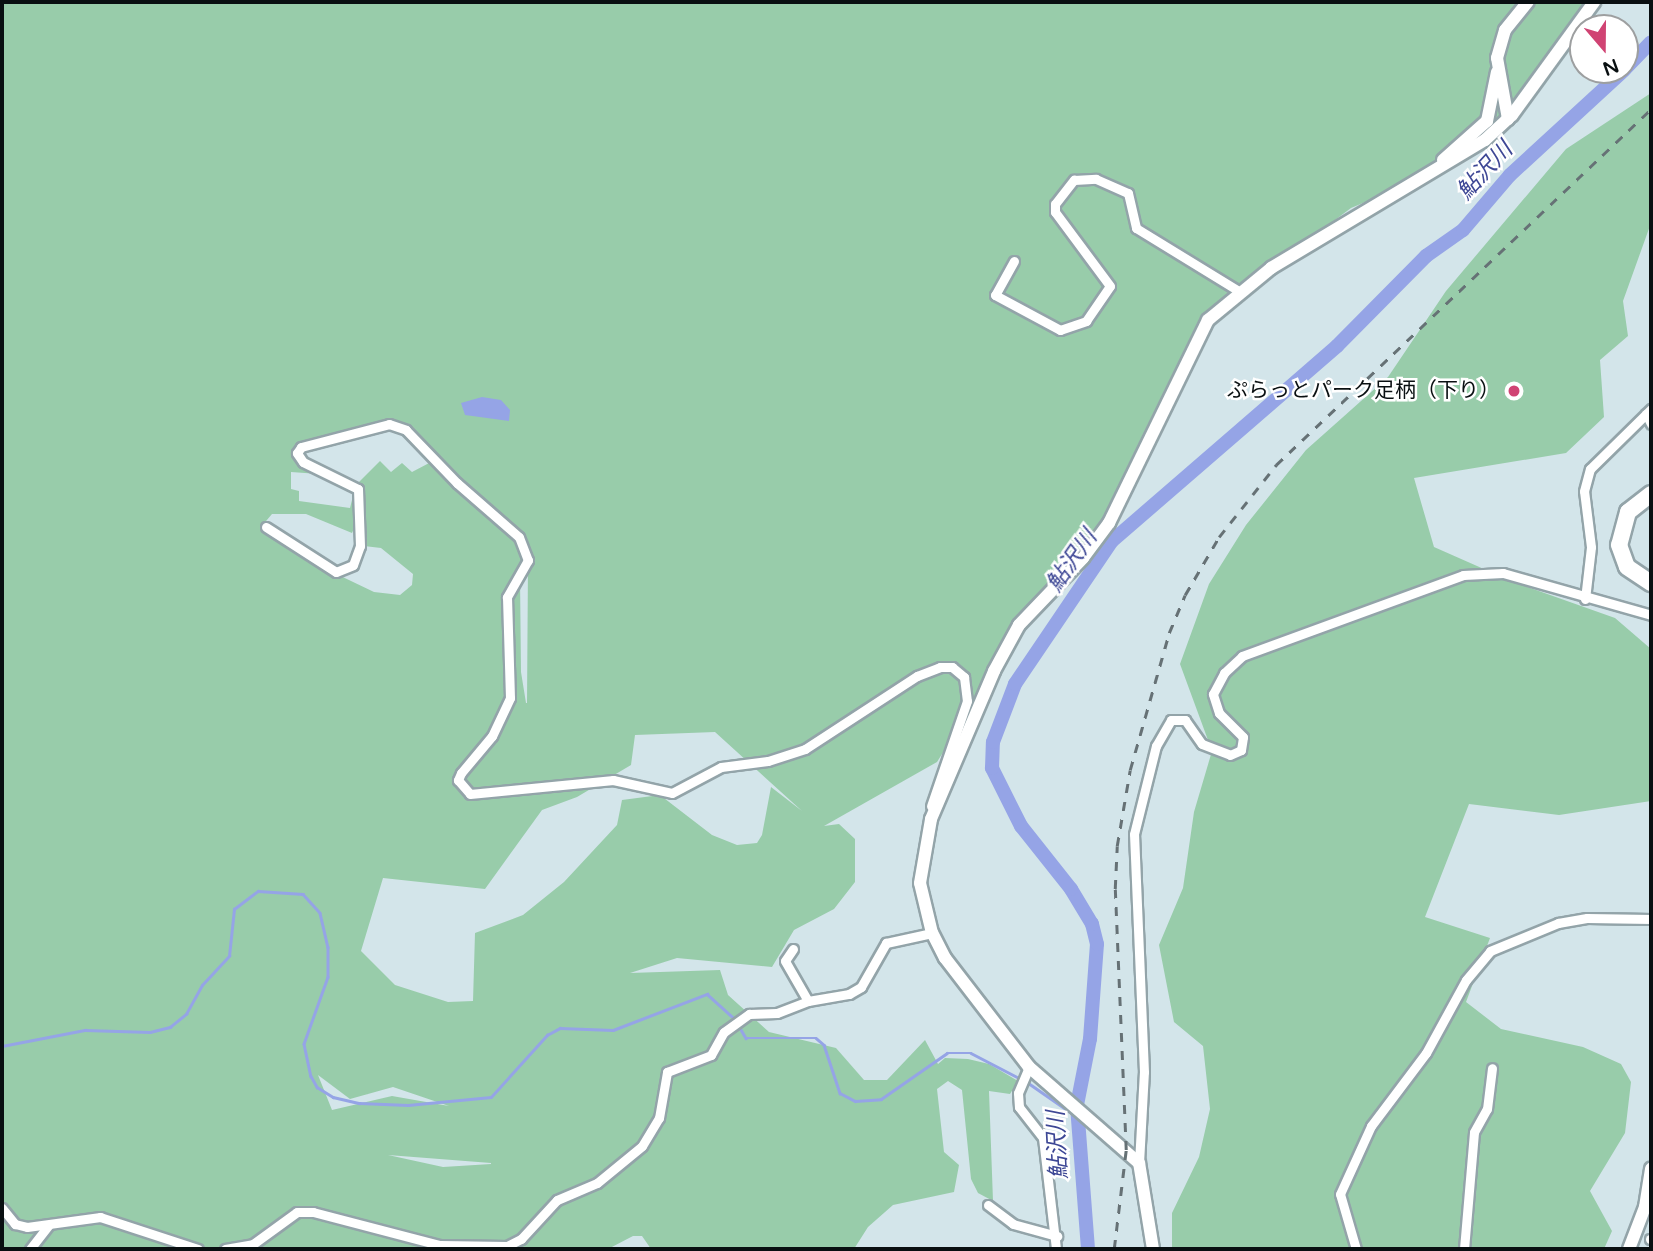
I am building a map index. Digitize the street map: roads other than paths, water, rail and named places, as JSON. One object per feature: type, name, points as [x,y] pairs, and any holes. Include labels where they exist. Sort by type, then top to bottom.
[{"type":"highway","points":[[1651,494],[1628,512],[1619,545],[1628,568],[1651,583]]},
{"type":"street","points":[[1422,182],[1426,172],[1484,126],[1492,110],[1505,30],[1528,2]]},
{"type":"street","points":[[924,846],[951,772],[1019,625],[1083,558],[1109,523],[1208,320],[1239,290],[1470,152],[1508,119],[1594,2]]},
{"type":"street","points":[[1497,72],[1508,119]]},
{"type":"street","points":[[1014,261],[995,295],[1060,330],[1086,321],[1110,286],[1055,212],[1055,204],[1074,180],[1096,179],[1128,193],[1136,228],[1239,290]]},
{"type":"street","points":[[1649,412],[1651,424]]},
{"type":"street","points":[[1585,599],[1591,547],[1584,491],[1590,469],[1649,412]]},
{"type":"street","points":[[266,527],[337,572],[353,565],[360,546],[358,489],[303,462],[297,453],[301,447],[389,424],[406,430],[519,537],[528,560],[507,597],[510,698],[492,736],[458,780],[470,794],[613,780],[672,793],[721,767],[768,761],[806,749],[930,669],[959,671],[967,701],[927,819],[920,883],[932,933],[945,958],[1029,1068],[1139,1163]]},
{"type":"street","points":[[1153,1249],[1139,1163],[1144,1072],[1133,834],[1156,746],[1171,720],[1185,720],[1202,744],[1230,755],[1241,750],[1243,737],[1219,713],[1213,694],[1224,673],[1242,656],[1463,575],[1503,573],[1585,599],[1651,615]]},
{"type":"street","points":[[1356,1249],[1340,1194],[1371,1126],[1426,1052],[1466,980],[1490,951],[1558,923],[1587,918],[1651,919]]},
{"type":"street","points":[[225,1249],[253,1244],[297,1212],[313,1212],[440,1245],[507,1246],[522,1239],[557,1200],[597,1183],[625,1163],[653,1133],[667,1072],[711,1055],[724,1032],[750,1014],[777,1013],[808,1001],[849,994],[861,987],[886,943],[932,933]]},
{"type":"street","points":[[793,949],[785,961],[808,1001]]},
{"type":"street","points":[[1029,1068],[1018,1093],[1019,1107],[1043,1138],[1057,1236],[1056,1249]]},
{"type":"street","points":[[1464,1249],[1474,1132],[1487,1108],[1492,1068]]},
{"type":"street","points":[[1629,1249],[1645,1207],[1651,1168]]},
{"type":"street","points":[[988,1205],[1013,1224],[1057,1236]]},
{"type":"street","points":[[2,1208],[15,1224],[49,1225],[100,1217],[198,1249]]},
{"type":"street","points":[[30,1249],[49,1225]]},
{"type":"water","points":[[482,397],[501,400],[510,410],[509,421],[465,415],[461,403]]},
{"type":"waterway","name":"鮎沢川","points":[[1639,54],[1651,42]]},
{"type":"waterway","name":"鮎沢川","points":[[1088,1249],[1077,1105],[1090,1039],[1097,944],[1092,924],[1071,889],[1021,826],[992,768],[993,742],[1015,684],[1112,541],[1337,346],[1426,256],[1463,230],[1510,175],[1609,84]]},
{"type":"waterway","points":[[2,1046],[85,1030],[150,1032],[170,1027],[186,1014],[202,985],[229,956],[234,909],[258,891],[303,894],[320,913],[328,947],[328,977],[304,1044],[311,1076],[317,1087],[333,1097],[359,1103],[408,1105],[491,1097],[547,1035],[560,1028],[613,1030],[707,994],[736,1020]]},
{"type":"waterway","points":[[739,1026],[746,1038],[816,1038],[824,1045],[840,1093],[855,1101],[881,1099],[947,1053],[971,1053],[1021,1079]]},
{"type":"waterway","points":[[1027,1082],[1073,1114]]},
{"type":"railway","points":[[1114,1249],[1126,1150],[1115,889],[1117,846],[1130,770],[1169,633],[1185,595],[1219,537],[1276,465],[1651,109]]},
{"type":"place","name":"ぷらっとパーク足柄（下り）","points":[[1514,391]]}]
